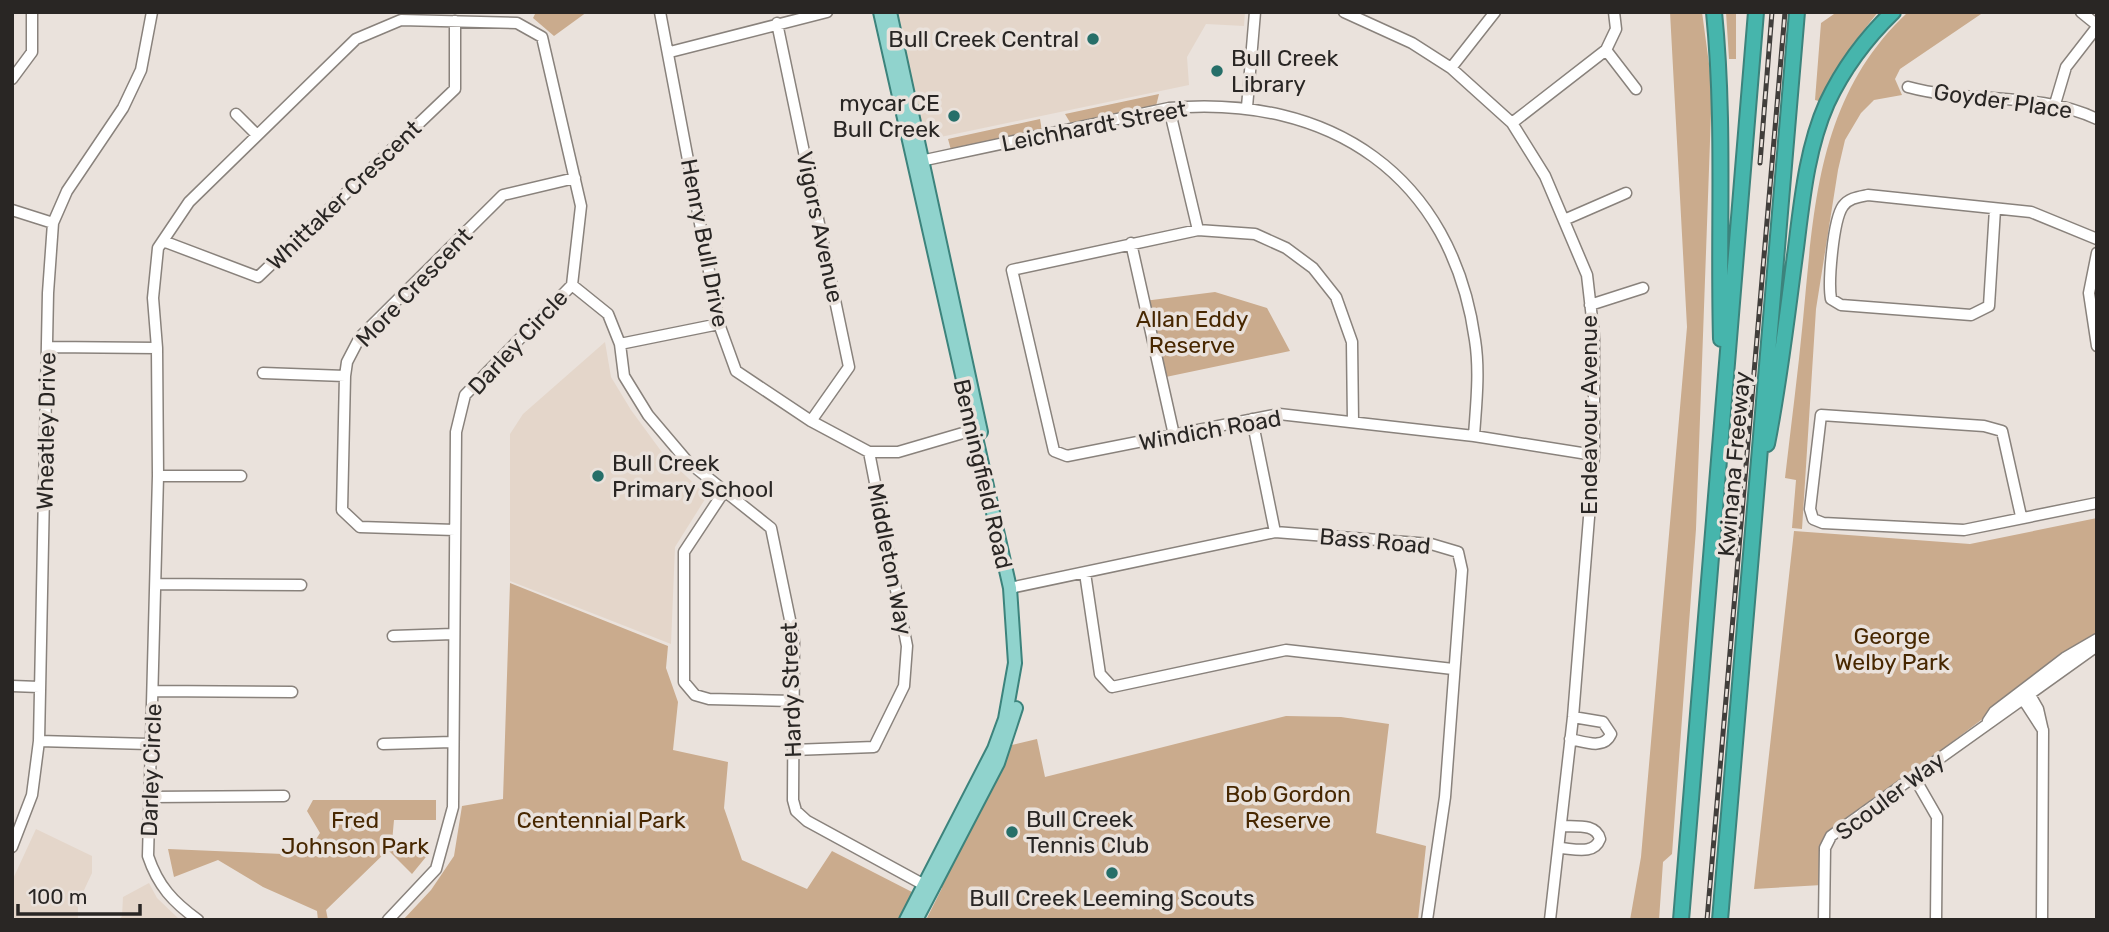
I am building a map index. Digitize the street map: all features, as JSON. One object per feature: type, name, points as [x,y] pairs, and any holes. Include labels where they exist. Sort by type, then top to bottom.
[{"type":"highway","points":[[1714,12],[1721,111],[1718,225],[1723,413]]},
{"type":"highway","name":"Kwinana Freeway","points":[[1681,920],[1756,12]]},
{"type":"highway","name":"Kwinana Freeway","points":[[1720,920],[1797,12]]},
{"type":"highway","points":[[1753,507],[1777,389],[1807,171],[1818,127],[1826,104],[1849,64],[1893,12]]},
{"type":"main road","name":"Benningfield Road","points":[[880,12],[917,162],[1013,587],[1015,663],[1005,719],[988,762],[928,886],[916,920]]},
{"type":"main road","name":"Benningfield Road","points":[[890,12],[917,162]]},
{"type":"main road","name":"Benningfield Road","points":[[906,920],[928,886]]},
{"type":"street","points":[[12,79],[32,52],[32,12]]},
{"type":"street","name":"Wheatley Drive","points":[[144,12],[147,36]]},
{"type":"street","name":"Wheatley Drive","points":[[12,847],[32,795],[39,741],[53,223],[67,191],[123,108],[141,70],[152,12]]},
{"type":"street","name":"Henry Bull Drive","points":[[660,12],[670,52],[719,324],[736,371],[811,421],[869,452]]},
{"type":"street","points":[[670,52],[827,12]]},
{"type":"street","points":[[1247,107],[1255,12]]},
{"type":"street","name":"Endeavour Avenue","points":[[1344,12],[1412,43],[1451,68],[1512,123],[1545,176],[1587,275],[1594,336],[1594,454],[1573,717],[1550,920]]},
{"type":"street","points":[[1451,68],[1495,12]]},
{"type":"street","points":[[1512,123],[1606,50],[1616,29],[1614,12]]},
{"type":"street","points":[[2054,104],[2066,67],[2097,26],[2081,12]]},
{"type":"street","name":"Darley Circle","points":[[198,920],[173,902],[154,873],[148,856],[158,476],[157,348],[153,298],[158,248],[180,212],[356,39],[401,16],[516,23],[542,37],[581,206],[572,285],[465,396],[456,432],[453,807],[436,869],[388,920]]},
{"type":"street","name":"Whittaker Crescent","points":[[163,241],[258,277],[454,89],[455,21]]},
{"type":"street","name":"Vigors Avenue","points":[[777,23],[849,367],[811,421]]},
{"type":"street","points":[[1606,50],[1636,89]]},
{"type":"street","name":"Goyder Place","points":[[1908,86],[1932,93],[2054,104],[2097,119]]},
{"type":"street","name":"Leichhardt Street","points":[[917,162],[1169,108],[1247,107],[1309,122],[1344,136],[1377,160],[1413,194],[1442,232],[1463,285],[1475,341],[1477,392],[1474,436]]},
{"type":"street","points":[[1169,108],[1198,230]]},
{"type":"street","points":[[236,114],[257,135]]},
{"type":"street","name":"More Crescent","points":[[455,530],[360,527],[342,510],[347,362],[360,337],[503,195],[575,178]]},
{"type":"street","points":[[1564,220],[1626,193]]},
{"type":"street","points":[[1995,209],[1989,306],[1971,315],[1841,305],[1831,299],[1829,286],[1840,214],[1852,198],[1867,195],[1995,209],[2040,214],[2097,239]]},
{"type":"street","points":[[12,210],[53,223]]},
{"type":"street","points":[[1174,435],[1131,243],[1198,230],[1255,234],[1286,248],[1313,268],[1336,297],[1352,342],[1353,422]]},
{"type":"street","name":"Windich Road","points":[[1131,243],[1012,270],[1054,451],[1067,456],[1279,414],[1474,436],[1594,454]]},
{"type":"street","points":[[2097,253],[2093,293],[2097,346]]},
{"type":"street","name":"Hardy Street","points":[[572,285],[608,314],[620,344],[624,376],[648,415],[687,461],[771,528],[794,639],[793,800],[796,811],[807,821],[928,886]]},
{"type":"street","points":[[1590,306],[1643,288]]},
{"type":"street","points":[[620,344],[719,324]]},
{"type":"street","points":[[48,347],[157,348]]},
{"type":"street","points":[[263,373],[345,376]]},
{"type":"street","points":[[2021,516],[2002,432],[1984,426],[1821,415],[1810,509],[1813,519],[1823,523],[1964,530],[2021,516],[2097,503]]},
{"type":"street","points":[[1252,419],[1275,532]]},
{"type":"street","points":[[869,452],[898,452],[976,429]]},
{"type":"street","name":"Middleton Way","points":[[793,750],[874,747],[904,686],[907,646],[869,452]]},
{"type":"street","points":[[158,476],[242,476]]},
{"type":"street","points":[[725,490],[684,552],[684,682],[695,695],[709,699],[793,701]]},
{"type":"street","name":"Bass Road","points":[[1013,587],[1275,532],[1431,544],[1458,552],[1462,570],[1445,797],[1427,920]]},
{"type":"street","points":[[1085,573],[1100,674],[1112,687],[1286,650],[1453,669]]},
{"type":"street","points":[[156,584],[301,585]]},
{"type":"street","points":[[393,636],[453,634]]},
{"type":"street","points":[[2025,694],[2097,639]]},
{"type":"street","points":[[2025,694],[2097,646]]},
{"type":"street","points":[[12,686],[39,687]]},
{"type":"street","points":[[153,691],[292,692]]},
{"type":"street","points":[[2025,694],[2041,716],[2043,731],[2042,920]]},
{"type":"street","name":"Scouler Way","points":[[1824,920],[1825,848],[1831,836],[1981,730],[1994,712],[2025,694]]},
{"type":"street","points":[[1570,740],[1601,744],[1608,740],[1611,734],[1609,726],[1603,722],[1573,717]]},
{"type":"street","points":[[39,741],[149,744]]},
{"type":"street","points":[[383,744],[452,742]]},
{"type":"street","points":[[1914,777],[1937,817],[1936,920]]},
{"type":"street","points":[[148,797],[284,796]]},
{"type":"street","points":[[1560,848],[1590,850],[1597,846],[1600,839],[1598,832],[1591,828],[1561,826]]},
{"type":"shaded area","name":"Bull Creek Central","points":[[896,12],[1245,12],[1244,26],[1206,24],[1187,57],[1189,85],[931,139],[923,134]]},
{"type":"shaded area","name":"Bull Creek Primary School","points":[[605,342],[611,377],[631,410],[664,455],[707,496],[675,547],[671,644],[510,581],[510,434],[523,414]]},
{"type":"shaded area","points":[[36,829],[92,856],[92,873],[78,903],[78,920],[12,920],[12,881]]},
{"type":"shaded area","points":[[149,883],[157,898],[180,920],[119,920],[122,916],[123,897]]},
{"type":"green space","points":[[536,12],[587,12],[554,36],[533,18]]},
{"type":"green space","points":[[1670,12],[1702,12],[1712,86],[1696,529],[1672,854],[1663,862],[1659,920],[1630,920],[1641,857],[1687,327]]},
{"type":"green space","points":[[1726,12],[1736,12],[1736,59],[1729,59]]},
{"type":"green space","points":[[1878,12],[1853,44],[1822,102],[1815,100],[1821,23],[1834,14]]},
{"type":"green space","points":[[1908,12],[1984,12],[1900,69],[1895,79],[1902,95],[1874,100],[1861,113],[1845,140],[1816,309],[1802,529],[1792,528],[1796,480],[1785,478],[1817,194],[1838,116],[1855,79],[1878,45]]},
{"type":"green space","points":[[1159,94],[1156,106],[1071,124],[1065,114]]},
{"type":"green space","points":[[1040,119],[1042,131],[951,150],[948,139]]},
{"type":"green space","name":"Allan Eddy Reserve","points":[[1215,292],[1267,308],[1290,351],[1161,378],[1144,301]]},
{"type":"green space","name":"George Welby Park","points":[[2097,518],[2097,633],[1823,839],[1822,885],[1754,889],[1794,531],[1970,544]]},
{"type":"green space","name":"Centennial Park","points":[[510,583],[668,646],[666,668],[678,702],[673,750],[728,762],[724,808],[742,860],[807,889],[832,851],[912,892],[899,920],[403,920],[431,890],[454,856],[462,806],[503,799]]},
{"type":"green space","name":"Bob Gordon Reserve","points":[[1286,716],[1341,717],[1389,724],[1376,833],[1426,846],[1418,920],[926,920],[942,888],[940,886],[1012,745],[1037,739],[1045,777]]},
{"type":"green space","name":"Fred Johnson Park","points":[[313,800],[436,800],[436,820],[394,820],[392,842],[430,852],[412,874],[388,850],[326,910],[328,920],[318,920],[317,911],[263,887],[218,860],[174,877],[168,849],[306,855],[320,833],[307,811]]},
{"type":"railway","points":[[1760,163],[1772,12]]},
{"type":"railway","points":[[1707,920],[1785,12]]},
{"type":"place","name":"Bull Creek Central","points":[[1093,39]]},
{"type":"place","name":"Bull Creek Library","points":[[1217,71]]},
{"type":"place","name":"mycar CE Bull Creek","points":[[954,116]]},
{"type":"place","name":"Bull Creek Primary School","points":[[598,476]]},
{"type":"place","name":"Bull Creek Tennis Club","points":[[1012,832]]},
{"type":"place","name":"Bull Creek Leeming Scouts","points":[[1112,873]]}]
